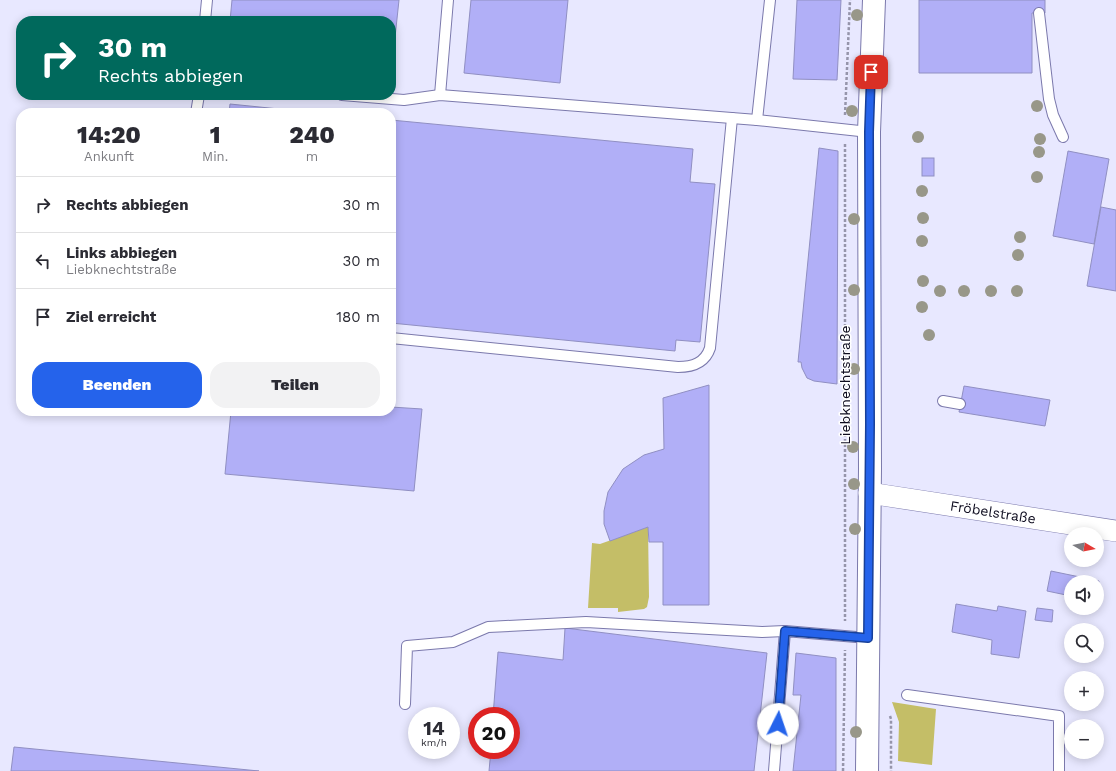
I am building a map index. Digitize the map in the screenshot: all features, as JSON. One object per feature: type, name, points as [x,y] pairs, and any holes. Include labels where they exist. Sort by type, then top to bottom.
[{"type":"street","name":"Liebknechtstraße","points":[[867,771],[869,132],[874,0]]},
{"type":"street","name":"Fröbelstraße","points":[[869,493],[1116,531]]},
{"type":"lane","points":[[205,16],[207,0]]},
{"type":"lane","points":[[440,95],[448,0]]},
{"type":"lane","points":[[757,120],[770,0]]},
{"type":"lane","points":[[1039,13],[1049,99],[1053,115],[1063,136]]},
{"type":"lane","points":[[396,99],[404,100],[440,95],[757,120],[869,132]]},
{"type":"lane","points":[[396,339],[678,367],[691,366],[700,362],[708,355],[710,348],[732,118]]},
{"type":"lane","points":[[943,401],[960,404]]},
{"type":"lane","points":[[405,704],[406,646],[453,642],[488,627],[586,622],[762,632],[785,631],[868,638]]},
{"type":"lane","points":[[774,771],[785,631]]},
{"type":"lane","points":[[907,695],[1059,716],[1059,771]]},
{"type":"path","name":"Liebknechtstraße","points":[[843,771],[845,636],[845,130],[850,0]]},
{"type":"shaded area","points":[[648,527],[649,597],[647,607],[644,609],[618,612],[618,608],[588,608],[592,543],[600,544]]},
{"type":"shaded area","points":[[892,702],[936,709],[932,765],[898,761],[899,722]]},
{"type":"building","points":[[232,0],[399,0],[396,28],[396,16],[230,16]]},
{"type":"building","points":[[471,0],[568,0],[560,83],[464,73]]},
{"type":"building","points":[[797,0],[841,0],[837,80],[793,79]]},
{"type":"building","points":[[919,0],[1045,0],[1045,13],[1032,13],[1032,73],[919,73]]},
{"type":"building","points":[[230,104],[269,108],[230,108]]},
{"type":"building","points":[[396,120],[693,149],[690,182],[715,184],[700,342],[676,340],[675,351],[396,323]]},
{"type":"building","points":[[819,148],[838,151],[837,384],[814,381],[807,378],[801,362],[798,362]]},
{"type":"building","points":[[1068,151],[1109,159],[1094,244],[1053,236]]},
{"type":"building","points":[[922,158],[934,158],[934,176],[922,176]]},
{"type":"building","points":[[1101,207],[1116,210],[1116,291],[1087,286]]},
{"type":"building","points":[[709,385],[709,605],[663,605],[663,542],[649,542],[648,527],[610,541],[604,524],[604,511],[608,492],[623,469],[644,455],[664,449],[663,398]]},
{"type":"building","points":[[964,386],[1050,400],[1045,426],[959,412]]},
{"type":"building","points":[[396,407],[422,409],[414,491],[225,474],[231,416],[396,416]]},
{"type":"building","points":[[1051,571],[1070,575],[1064,575],[1064,595],[1047,591]]},
{"type":"building","points":[[956,604],[997,611],[998,606],[1026,611],[1019,658],[991,654],[992,640],[952,632]]},
{"type":"building","points":[[1037,608],[1053,610],[1052,622],[1035,620]]},
{"type":"building","points":[[565,628],[767,653],[754,771],[489,771],[490,759],[520,759],[520,707],[494,707],[498,652],[563,660]]},
{"type":"building","points":[[796,653],[836,658],[836,771],[793,771],[801,695],[793,695]]},
{"type":"building","points":[[14,747],[259,771],[11,771]]},
{"type":"route","points":[[778,724],[785,631],[868,638],[870,424],[869,132],[871,72]]}]
